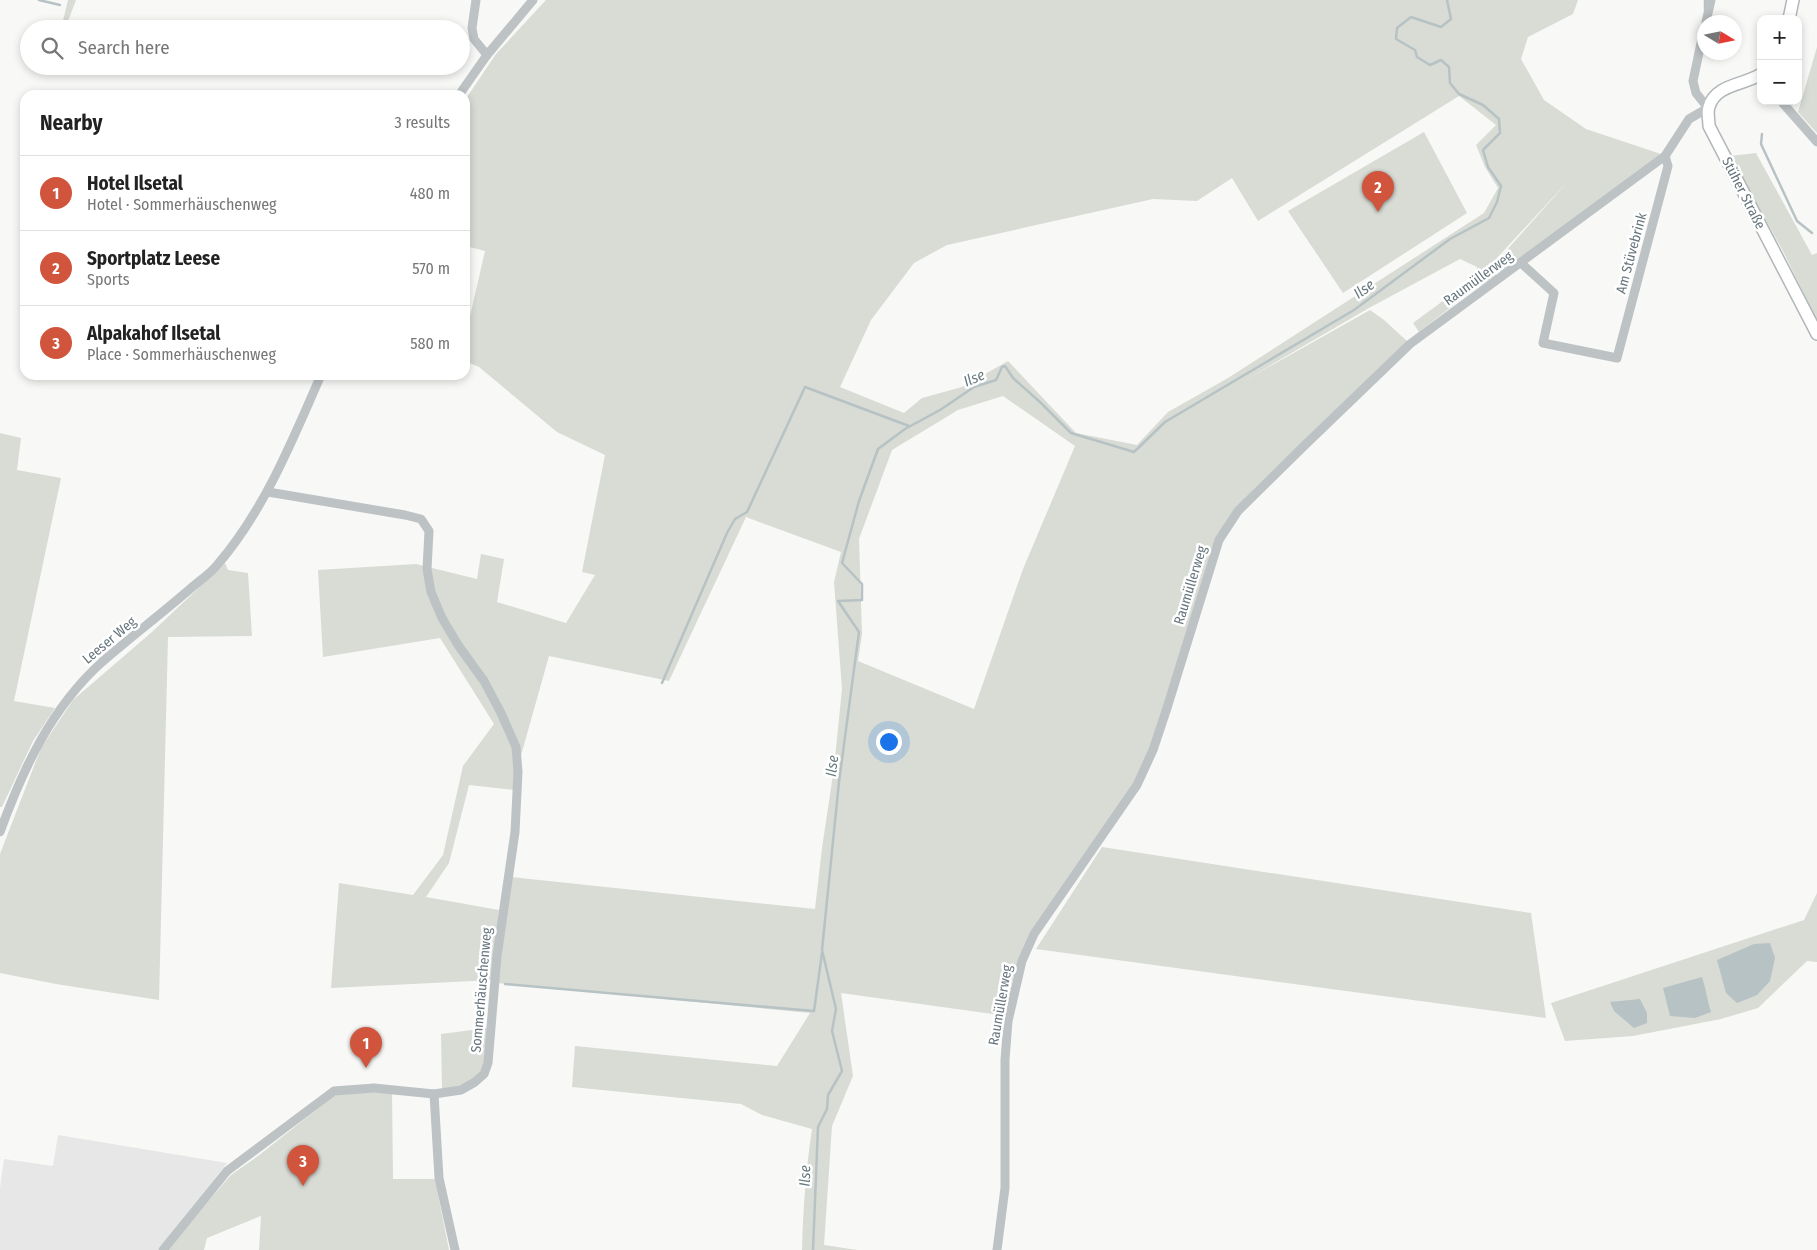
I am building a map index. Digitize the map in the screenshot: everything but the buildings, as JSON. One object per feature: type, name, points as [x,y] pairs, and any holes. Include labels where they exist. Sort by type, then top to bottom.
[{"type":"main road","points":[[1790,15],[1793,0]]},
{"type":"main road","points":[[1708,108],[1713,97],[1718,93],[1757,77]]},
{"type":"main road","name":"Stüher Straße","points":[[1708,108],[1709,126],[1817,334]]},
{"type":"street","points":[[476,0],[472,28],[474,39],[487,55]]},
{"type":"street","points":[[462,90],[487,55],[533,0]]},
{"type":"street","points":[[1708,15],[1711,0]]},
{"type":"street","points":[[1697,60],[1693,81],[1696,92],[1708,108]]},
{"type":"street","points":[[1785,105],[1817,142]]},
{"type":"street","name":"Raumüllerweg","points":[[997,1250],[1005,1188],[1005,1060],[1008,1021],[1022,962],[1034,934],[1137,785],[1153,750],[1219,540],[1238,511],[1410,344],[1665,156],[1689,119],[1708,108]]},
{"type":"street","name":"Am Stüvebrink","points":[[1521,263],[1554,293],[1544,343],[1617,358],[1668,166],[1665,156]]},
{"type":"street","name":"Leeser Weg","points":[[0,832],[15,791],[37,744],[63,704],[101,663],[217,566],[243,532],[268,492],[319,380]]},
{"type":"street","name":"Sommerhäuschenweg","points":[[162,1250],[227,1172],[334,1091],[374,1088],[434,1094],[461,1090],[484,1074],[488,1063],[497,956],[515,832],[518,772],[516,748],[484,680],[458,645],[442,618],[431,592],[427,569],[429,531],[421,519],[268,492]]},
{"type":"street","points":[[434,1094],[438,1178],[455,1250]]},
{"type":"shaded area","points":[[68,0],[76,0],[68,20],[63,20]]},
{"type":"shaded area","points":[[546,0],[1578,0],[1573,14],[1528,37],[1521,59],[1544,100],[1586,129],[1661,154],[1516,263],[1498,273],[1498,260],[1570,179],[1497,258],[1496,276],[1469,293],[1477,267],[1460,259],[1369,308],[1240,383],[1370,310],[1408,342],[1236,508],[1189,625],[1150,749],[1119,809],[1018,961],[1011,986],[1007,1016],[841,993],[853,1076],[832,1126],[824,1245],[857,1250],[802,1250],[805,1189],[812,1129],[762,1115],[741,1104],[572,1087],[575,1046],[777,1066],[810,1013],[497,983],[511,877],[815,909],[834,768],[842,689],[834,582],[841,552],[746,517],[669,681],[549,656],[518,766],[515,766],[514,790],[469,785],[449,863],[426,897],[499,910],[493,980],[331,988],[339,883],[413,895],[443,855],[463,766],[494,724],[440,638],[323,657],[318,570],[416,564],[477,579],[481,554],[504,559],[497,602],[566,623],[595,575],[582,572],[605,455],[557,432],[479,367],[470,363],[470,316],[485,251],[470,247],[470,93],[496,54]],"holes":[[[1459,96],[1496,125],[1476,145],[1485,167],[1498,188],[1484,213],[1228,378],[1168,412],[1137,445],[1076,433],[1008,361],[962,387],[922,398],[904,413],[840,387],[871,320],[914,263],[947,245],[1153,199],[1197,201],[1232,178],[1258,221]],[[1003,396],[1075,446],[1023,569],[974,709],[858,661],[862,634],[859,539],[892,450],[958,410]]]},
{"type":"shaded area","points":[[1817,47],[1817,133],[1798,112],[1800,105],[1802,105],[1802,98]]},
{"type":"shaded area","points":[[1424,132],[1467,213],[1343,293],[1288,211]]},
{"type":"shaded area","points":[[1756,153],[1812,255],[1817,253],[1817,321],[1784,253],[1730,156]]},
{"type":"shaded area","points":[[1459,288],[1460,300],[1419,332],[1413,323],[1451,295],[1450,292]]},
{"type":"shaded area","points":[[0,433],[21,438],[17,470],[61,478],[14,701],[55,708],[33,741],[2,807],[0,807]]},
{"type":"shaded area","points":[[225,563],[228,570],[248,573],[252,636],[168,637],[159,1000],[0,973],[0,854],[41,748],[73,700],[152,632]]},
{"type":"shaded area","points":[[1102,847],[1531,913],[1546,1018],[1036,949]]},
{"type":"shaded area","points":[[1817,893],[1817,962],[1807,961],[1758,1008],[1721,1019],[1633,1036],[1565,1041],[1551,1003],[1804,920]]},
{"type":"shaded area","points":[[1770,943],[1775,958],[1770,981],[1757,995],[1737,1003],[1726,993],[1717,960],[1754,944]]},
{"type":"shaded area","points":[[1702,977],[1711,1012],[1695,1018],[1670,1016],[1663,988]]},
{"type":"shaded area","points":[[1640,999],[1647,1013],[1647,1023],[1634,1028],[1614,1011],[1610,1002]]},
{"type":"shaded area","points":[[487,1028],[484,1063],[481,1071],[468,1082],[442,1090],[441,1034]]},
{"type":"shaded area","points":[[356,1092],[392,1093],[393,1179],[435,1179],[449,1250],[259,1250],[261,1216],[207,1238],[204,1250],[166,1250],[231,1175],[335,1095]]},
{"type":"shaded area","points":[[58,1135],[227,1163],[158,1250],[0,1250],[0,1188],[4,1159],[53,1166]]},
{"type":"waterway","points":[[39,0],[60,5]]},
{"type":"waterway","name":"Ilse","points":[[813,1250],[818,1127],[827,1109],[828,1095],[842,1071],[832,1031],[836,1009],[822,950],[839,782],[859,632],[838,601],[862,600],[862,584],[842,563],[859,501],[878,449],[905,429],[940,410],[974,387],[996,380],[1002,367],[1005,366],[1013,378],[1071,433],[1134,452],[1165,422],[1354,310],[1450,239],[1489,218],[1497,202],[1501,186],[1488,167],[1483,150],[1500,133],[1499,119],[1483,105],[1459,94],[1450,83],[1449,67],[1441,60],[1430,65],[1417,57],[1415,50],[1396,39],[1397,28],[1411,17],[1441,27],[1451,19],[1447,0]]},
{"type":"waterway","points":[[1705,0],[1705,10]]},
{"type":"waterway","points":[[1762,134],[1761,144],[1797,221],[1812,233]]},
{"type":"waterway","points":[[662,683],[727,533],[735,519],[747,512],[805,387],[909,426]]},
{"type":"waterway","points":[[505,984],[814,1011],[822,953]]},
{"type":"place","name":"Sportplatz Leese","points":[[1378,212]]},
{"type":"place","name":"Hotel Ilsetal","points":[[366,1068]]},
{"type":"place","name":"Alpakahof Ilsetal","points":[[303,1186]]}]
